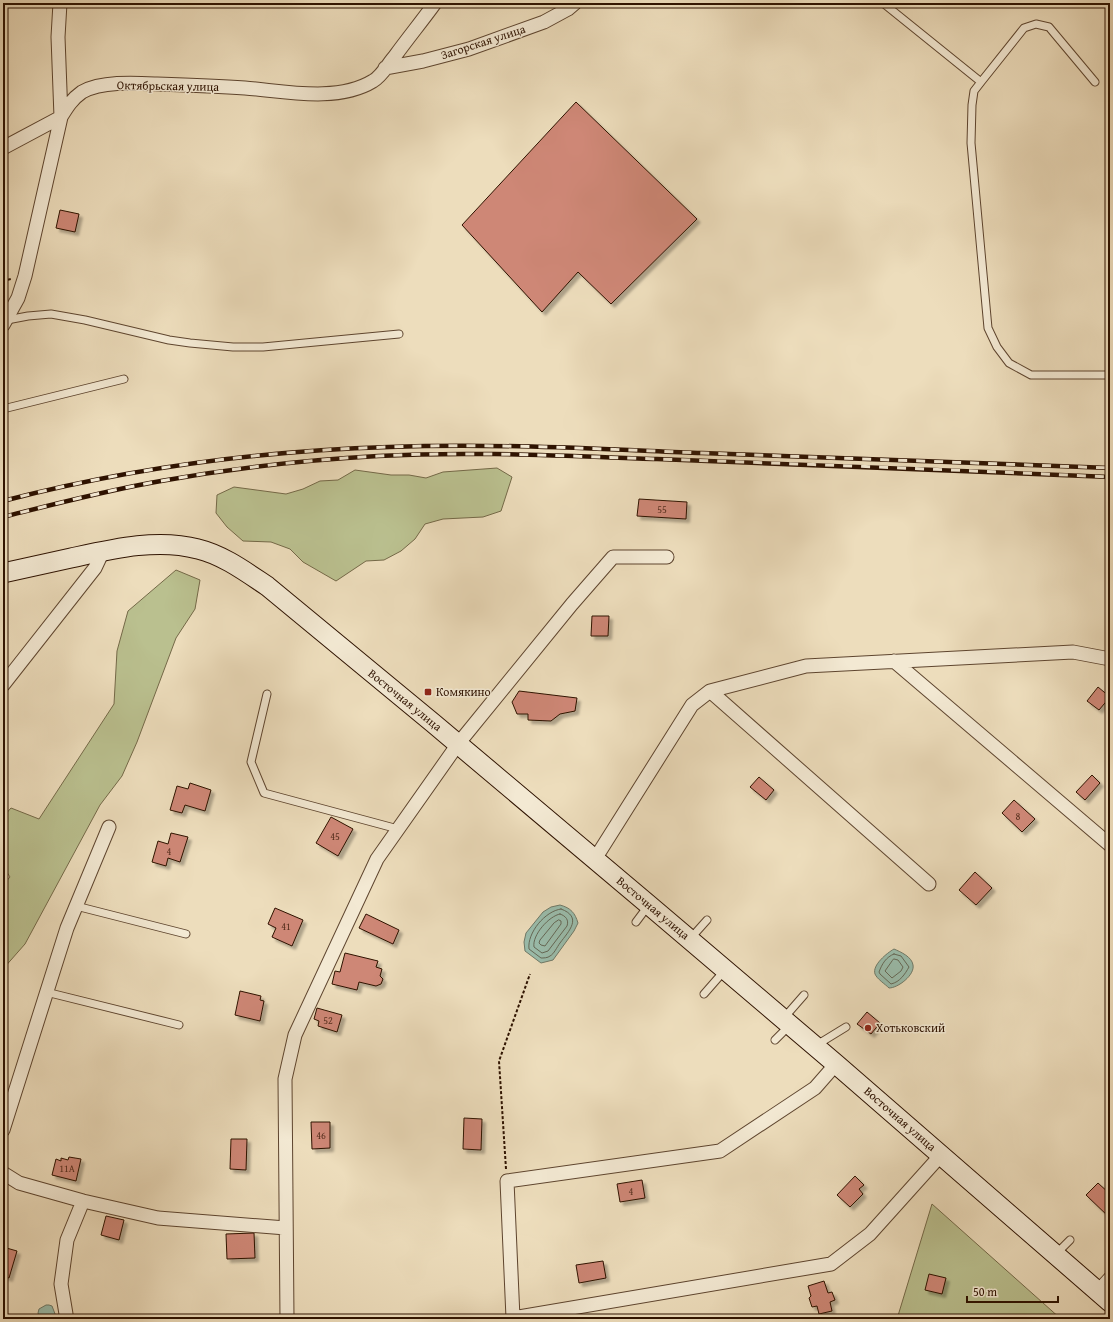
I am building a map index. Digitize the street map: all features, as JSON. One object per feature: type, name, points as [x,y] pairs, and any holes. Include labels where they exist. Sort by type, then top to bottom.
[{"type":"main road","name":"Восточная улица","points":[[3,573],[103,551],[149,545],[178,545],[198,549],[219,557],[267,586],[690,939],[1110,1302]]},
{"type":"street","points":[[3,148],[61,117],[58,37],[60,3]]},
{"type":"street","name":"Октябрьская улица","points":[[5,322],[18,298],[24,280],[61,117],[68,104],[74,98],[83,92],[96,87],[136,83],[244,88],[319,94],[341,92],[361,87],[374,80],[385,68],[435,3]]},
{"type":"street","name":"Загорская улица","points":[[385,68],[423,61],[469,49],[544,22],[568,9],[575,3]]},
{"type":"street","points":[[3,685],[95,568],[103,551]]},
{"type":"street","points":[[287,1319],[285,1079],[295,1035],[378,859],[458,744],[572,604],[613,557],[667,557]]},
{"type":"street","points":[[595,859],[692,705],[710,691],[806,666],[1073,652],[1110,659]]},
{"type":"street","points":[[894,661],[1110,845]]},
{"type":"street","points":[[710,691],[929,884]]},
{"type":"street","points":[[3,1130],[66,928],[109,827]]},
{"type":"street","points":[[836,1064],[815,1088],[720,1151],[507,1181],[512,1319],[831,1264],[870,1234],[941,1155]]},
{"type":"street","points":[[3,1173],[19,1183],[83,1201],[158,1218],[286,1228]]},
{"type":"street","points":[[66,1319],[62,1284],[67,1240],[83,1201]]},
{"type":"lane","points":[[883,3],[981,82]]},
{"type":"lane","points":[[1095,82],[1049,27],[1036,24],[1024,28],[974,91],[971,142],[988,328],[997,347],[1009,363],[1031,375],[1110,375]]},
{"type":"lane","points":[[5,322],[28,316],[51,314],[85,320],[169,340],[233,347],[263,347],[399,334]]},
{"type":"lane","points":[[3,409],[124,379]]},
{"type":"lane","points":[[267,694],[250,762],[264,793],[398,829]]},
{"type":"lane","points":[[636,922],[649,905]]},
{"type":"lane","points":[[76,906],[186,934]]},
{"type":"lane","points":[[690,939],[707,920]]},
{"type":"lane","points":[[704,994],[725,970]]},
{"type":"lane","points":[[46,992],[179,1025]]},
{"type":"lane","points":[[775,1040],[804,995]]},
{"type":"lane","points":[[815,1046],[846,1027]]},
{"type":"lane","points":[[1055,1254],[1070,1240]]},
{"type":"lane","points":[[1096,1289],[1110,1274]]},
{"type":"path","points":[[507,1181],[499,1061],[530,974]]},
{"type":"shaded area","points":[[497,468],[512,477],[501,511],[483,517],[443,519],[425,524],[415,539],[401,551],[384,560],[366,561],[336,581],[303,562],[290,549],[271,542],[243,541],[227,527],[216,513],[217,495],[234,487],[286,494],[303,489],[320,481],[338,480],[355,470],[426,478],[443,472]]},
{"type":"shaded area","points":[[176,570],[200,580],[195,609],[176,638],[137,742],[122,776],[100,805],[25,944],[3,969],[3,885],[10,877],[3,866],[3,817],[11,808],[39,819],[114,704],[117,651],[128,611]]},
{"type":"shaded area","points":[[932,1204],[1061,1319],[897,1319]]},
{"type":"water","points":[[560,905],[572,911],[578,923],[553,960],[541,963],[525,951],[524,942],[526,933],[543,912],[551,907]]},
{"type":"water","points":[[894,949],[903,953],[911,960],[913,969],[909,977],[897,986],[889,988],[877,978],[875,971],[878,963]]},
{"type":"water","points":[[46,1305],[52,1306],[57,1319],[40,1319],[38,1313],[39,1309]]},
{"type":"building","points":[[576,102],[697,219],[611,304],[578,272],[542,312],[462,225]]},
{"type":"building","points":[[60,210],[79,214],[75,232],[56,228]]},
{"type":"building","points":[[639,499],[687,502],[686,519],[637,516]]},
{"type":"building","points":[[592,616],[609,616],[608,636],[591,636]]},
{"type":"building","points":[[1098,687],[1110,697],[1099,710],[1087,701]]},
{"type":"building","points":[[519,691],[577,698],[575,711],[560,714],[551,721],[528,720],[528,714],[517,714],[512,702]]},
{"type":"building","points":[[1092,775],[1100,783],[1085,800],[1076,792]]},
{"type":"building","points":[[759,777],[774,790],[766,800],[750,787]]},
{"type":"building","points":[[190,783],[211,790],[205,811],[185,805],[182,813],[170,810],[177,786],[188,789]]},
{"type":"building","points":[[1014,800],[1035,819],[1022,832],[1002,813]]},
{"type":"building","points":[[331,817],[353,829],[338,856],[316,843]]},
{"type":"building","points":[[171,833],[188,837],[180,862],[168,858],[166,866],[152,862],[158,841],[168,844]]},
{"type":"building","points":[[975,872],[992,888],[976,905],[959,890]]},
{"type":"building","points":[[275,908],[303,920],[292,946],[272,937],[276,928],[268,924]]},
{"type":"building","points":[[366,914],[399,930],[393,944],[359,928]]},
{"type":"building","points":[[345,953],[378,961],[376,967],[382,969],[380,976],[383,979],[381,984],[376,986],[359,982],[357,990],[332,984],[335,971],[340,972]]},
{"type":"building","points":[[240,991],[261,996],[260,1000],[264,1001],[260,1021],[235,1015]]},
{"type":"building","points":[[317,1008],[342,1015],[337,1032],[318,1026],[319,1021],[314,1019]]},
{"type":"building","points":[[867,1012],[880,1023],[871,1034],[857,1024]]},
{"type":"building","points":[[464,1118],[482,1119],[481,1150],[463,1149]]},
{"type":"building","points":[[311,1122],[330,1122],[330,1148],[312,1149]]},
{"type":"building","points":[[231,1139],[247,1139],[246,1170],[230,1169]]},
{"type":"building","points":[[69,1157],[81,1159],[76,1181],[52,1175],[56,1159],[61,1161],[61,1158],[68,1160]]},
{"type":"building","points":[[855,1176],[864,1185],[859,1189],[863,1194],[850,1207],[837,1195]]},
{"type":"building","points":[[642,1180],[645,1198],[620,1202],[617,1184]]},
{"type":"building","points":[[1098,1183],[1110,1194],[1110,1218],[1086,1195]]},
{"type":"building","points":[[106,1216],[124,1220],[119,1240],[101,1235]]},
{"type":"building","points":[[254,1233],[255,1258],[227,1259],[226,1234]]},
{"type":"building","points":[[3,1247],[17,1251],[9,1278],[3,1276]]},
{"type":"building","points":[[603,1261],[606,1278],[579,1283],[576,1265]]},
{"type":"building","points":[[929,1274],[946,1278],[942,1294],[925,1290]]},
{"type":"building","points":[[824,1281],[828,1293],[832,1292],[835,1300],[830,1302],[832,1311],[819,1314],[817,1306],[812,1307],[809,1298],[811,1296],[808,1286]]},
{"type":"railway","points":[[3,501],[98,479],[194,463],[291,452],[389,447],[546,447],[1110,468]]},
{"type":"railway","points":[[3,517],[121,489],[215,472],[269,465],[378,456],[448,454],[552,455],[1110,477]]},
{"type":"place","name":"Комякино","points":[[428,692]]},
{"type":"place","name":"Хотьковский","points":[[868,1028]]}]
